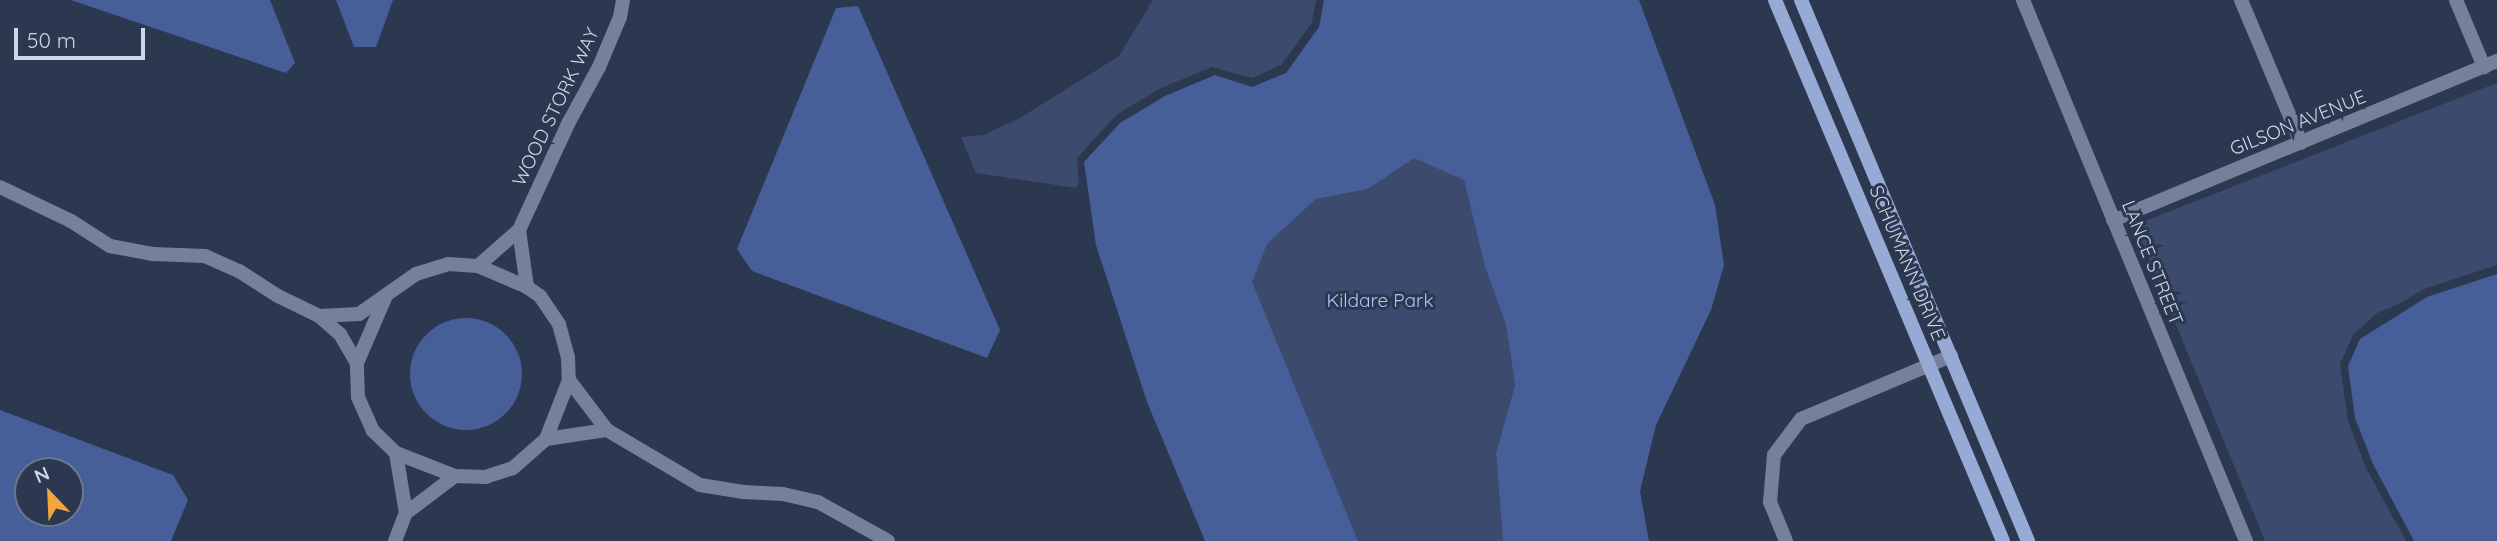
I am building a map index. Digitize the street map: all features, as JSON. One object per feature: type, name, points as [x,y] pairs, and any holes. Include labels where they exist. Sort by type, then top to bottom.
[{"type":"street","name":"WOOD STORK WAY","points":[[478,266],[519,230],[569,122],[599,67],[620,17],[623,0]]},
{"type":"street","name":"SCHUMANN DRIVE","points":[[1775,0],[2003,541]]},
{"type":"street","name":"SCHUMANN DRIVE","points":[[1801,0],[2028,541]]},
{"type":"street","name":"LANCE STREET","points":[[2023,0],[2246,541]]},
{"type":"street","points":[[2241,0],[2301,143]]},
{"type":"street","points":[[2456,0],[2490,64]]},
{"type":"street","name":"GILSON AVENUE","points":[[2113,220],[2490,64]]},
{"type":"street","points":[[0,187],[71,222],[110,246],[153,254],[205,256],[239,271],[278,296],[319,316],[340,334],[357,363]]},
{"type":"street","points":[[519,230],[527,286]]},
{"type":"street","points":[[319,316],[359,314],[416,274],[448,264],[478,266],[527,286],[540,296],[559,324],[568,357],[569,380],[547,439],[513,468],[486,477],[455,476],[396,453],[373,431],[358,397],[357,363],[385,298]]},
{"type":"street","points":[[1786,541],[1770,502],[1774,455],[1801,419],[1951,356]]},
{"type":"street","points":[[569,380],[607,430],[700,485],[743,492],[783,494],[818,502],[888,541]]},
{"type":"street","points":[[547,439],[607,430]]},
{"type":"street","points":[[396,453],[406,513],[396,541]]},
{"type":"street","points":[[406,513],[455,476]]},
{"type":"green space","points":[[1153,0],[1316,0],[1312,23],[1281,65],[1252,78],[1212,67],[1161,88],[1116,115],[1077,158],[1079,183],[1076,188],[976,173],[961,137],[983,135],[1020,118],[1119,56]]},
{"type":"green space","points":[[2497,83],[2497,265],[2424,289],[2377,313],[2353,335],[2340,364],[2348,421],[2366,468],[2406,541],[2265,541],[2135,225]]},
{"type":"green space","name":"Kildare Park","points":[[1414,157],[1464,180],[1485,267],[1506,325],[1515,385],[1496,453],[1503,541],[1358,541],[1251,282],[1267,244],[1316,199],[1368,189]]},
{"type":"shaded area","points":[[71,0],[270,0],[295,63],[286,73]]},
{"type":"shaded area","points":[[336,0],[393,0],[376,47],[354,47]]},
{"type":"shaded area","points":[[1324,0],[1639,0],[1715,205],[1724,265],[1711,310],[1656,425],[1640,491],[1649,541],[1503,541],[1496,453],[1515,385],[1506,325],[1485,267],[1464,180],[1414,158],[1368,189],[1316,199],[1267,244],[1252,282],[1358,541],[1205,541],[1147,402],[1096,245],[1084,162],[1120,123],[1165,96],[1215,75],[1252,87],[1286,73],[1319,27]]},
{"type":"shaded area","points":[[858,6],[1000,330],[987,358],[752,271],[737,249],[836,8]]},
{"type":"shaded area","points":[[2497,274],[2497,541],[2414,541],[2373,464],[2355,418],[2348,366],[2360,339],[2427,297]]},
{"type":"shaded area","points":[[466,318],[487,322],[506,334],[518,353],[522,374],[518,395],[506,414],[487,426],[466,430],[445,426],[426,414],[414,395],[410,374],[414,353],[426,334],[445,322]]},
{"type":"shaded area","points":[[0,410],[173,475],[188,500],[171,541],[0,541]]}]
